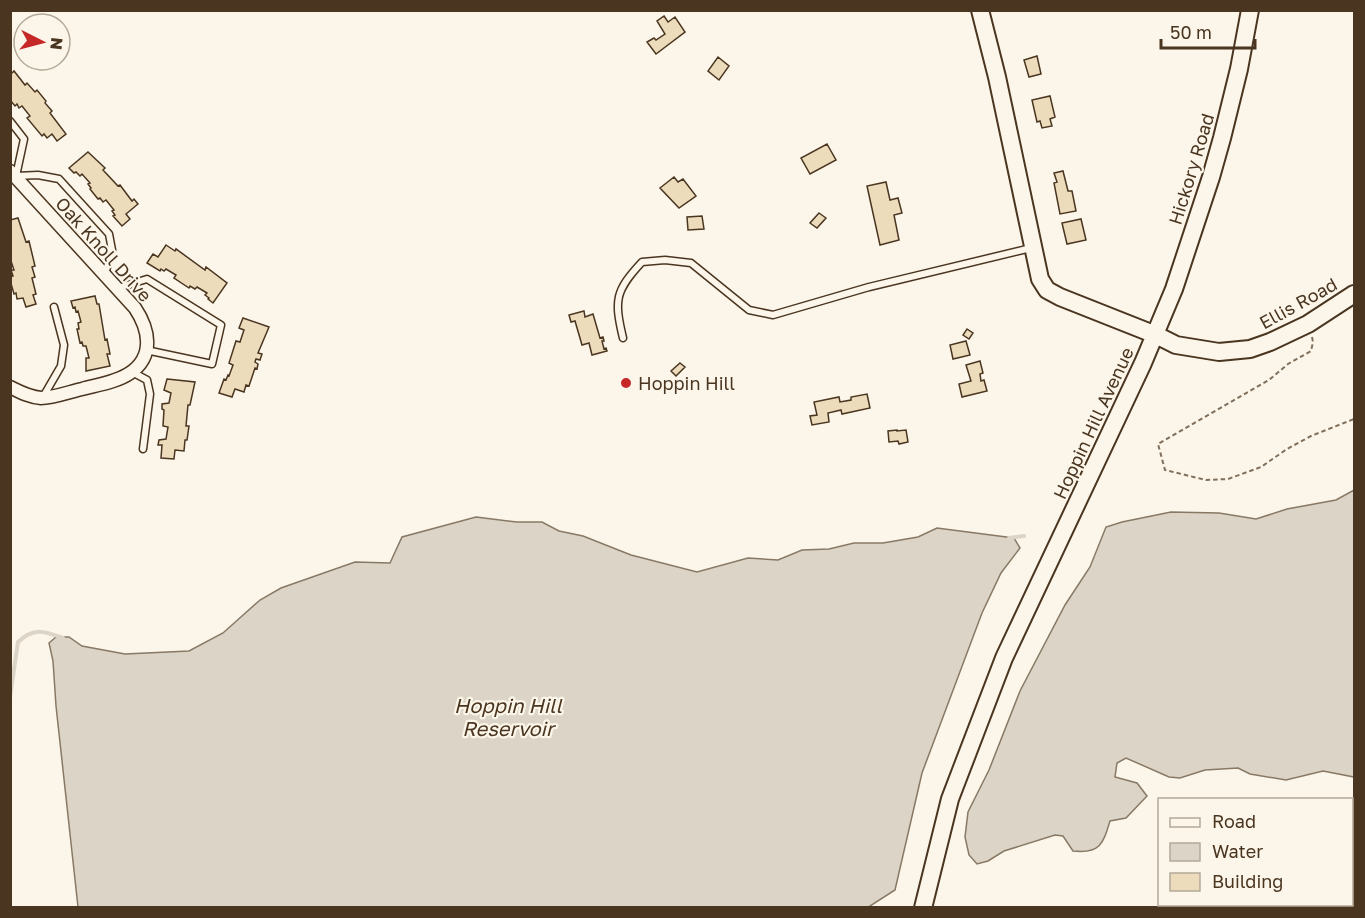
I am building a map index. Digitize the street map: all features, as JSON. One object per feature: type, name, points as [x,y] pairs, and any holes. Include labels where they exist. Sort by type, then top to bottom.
[{"type":"main road","name":"Hoppin Hill Avenue","points":[[923,908],[950,799],[1004,658],[1094,471],[1156,334],[1053,294],[1047,290],[1040,279],[997,77],[980,10]]},
{"type":"main road","name":"Hickory Road","points":[[1156,334],[1211,177],[1230,106],[1250,10]]},
{"type":"main road","name":"Ellis Road","points":[[1156,334],[1176,345],[1219,352],[1239,351],[1270,342],[1308,324],[1354,294]]},
{"type":"street","name":"Oak Knoll Drive","points":[[13,173],[105,273],[143,320],[148,336],[146,350]]},
{"type":"street","points":[[10,387],[23,394],[42,398],[108,382],[132,372],[142,361],[146,350]]},
{"type":"lane","points":[[10,121],[24,139],[13,173],[59,179],[109,234],[112,250],[105,273]]},
{"type":"lane","points":[[623,338],[617,312],[620,288],[642,262],[665,260],[691,263],[749,310],[773,315],[869,287],[1034,247]]},
{"type":"lane","points":[[117,288],[147,279],[221,325],[212,364],[146,350]]},
{"type":"lane","points":[[42,398],[62,366],[64,345],[54,307]]},
{"type":"lane","points":[[132,372],[147,380],[150,394],[143,449]]},
{"type":"path","points":[[1308,324],[1313,342],[1311,351],[1288,364],[1269,380],[1158,444],[1165,470],[1206,480],[1228,479],[1261,467],[1311,436],[1354,419]]},
{"type":"water","points":[[1354,490],[1354,777],[1323,771],[1286,780],[1250,774],[1238,768],[1205,770],[1180,778],[1169,777],[1126,758],[1117,763],[1115,777],[1137,783],[1147,796],[1126,818],[1110,821],[1105,836],[1095,849],[1082,852],[1073,851],[1063,836],[1055,835],[1004,851],[988,861],[977,864],[969,855],[965,837],[968,812],[989,770],[1020,691],[1065,605],[1090,567],[1106,527],[1171,512],[1219,513],[1256,519],[1287,509],[1336,500]]},
{"type":"water","name":"Hoppin Hill Reservoir","points":[[476,517],[517,522],[542,522],[559,531],[583,536],[631,555],[697,572],[748,558],[778,560],[802,550],[829,549],[854,543],[883,543],[918,537],[937,528],[1014,538],[1020,548],[1001,573],[982,613],[922,773],[895,890],[867,908],[78,907],[53,661],[49,643],[56,637],[69,637],[82,646],[125,654],[189,651],[223,633],[260,600],[281,588],[355,562],[390,563],[402,537]]},
{"type":"building","points":[[664,16],[668,22],[675,17],[685,32],[656,54],[647,42],[654,38],[656,40],[665,34],[657,21]]},
{"type":"building","points":[[1037,56],[1041,74],[1029,77],[1024,60]]},
{"type":"building","points":[[718,57],[729,66],[719,80],[708,71]]},
{"type":"building","points":[[10,71],[15,72],[25,85],[27,83],[35,92],[37,90],[52,111],[50,113],[66,134],[57,141],[52,134],[47,138],[44,134],[42,136],[27,118],[30,116],[22,106],[19,108],[17,104],[15,106],[10,100]]},
{"type":"building","points":[[1050,96],[1055,117],[1050,119],[1052,126],[1042,128],[1040,121],[1037,122],[1032,100]]},
{"type":"building","points":[[827,144],[836,160],[810,174],[801,158]]},
{"type":"building","points":[[88,152],[105,168],[103,170],[118,186],[120,185],[132,201],[134,199],[138,204],[126,214],[130,219],[122,226],[113,216],[115,215],[112,211],[114,210],[106,200],[103,202],[100,198],[98,199],[90,189],[88,184],[90,183],[82,174],[80,176],[69,168]]},
{"type":"building","points":[[1063,171],[1068,191],[1072,191],[1076,211],[1060,214],[1054,173]]},
{"type":"building","points":[[674,177],[678,182],[683,179],[696,196],[679,208],[660,188]]},
{"type":"building","points":[[886,182],[890,200],[898,198],[902,213],[894,215],[899,240],[880,245],[867,186]]},
{"type":"building","points":[[819,213],[826,218],[817,228],[810,223]]},
{"type":"building","points":[[702,216],[704,229],[688,230],[687,217]]},
{"type":"building","points":[[18,218],[26,242],[29,241],[35,266],[32,267],[35,277],[32,278],[36,304],[26,307],[23,298],[17,299],[16,293],[14,294],[10,280],[13,276],[11,270],[14,270],[10,258],[10,220]]},
{"type":"building","points":[[1081,219],[1086,240],[1067,244],[1062,223]]},
{"type":"building","points":[[166,245],[175,251],[176,249],[205,270],[206,267],[227,283],[213,303],[205,295],[207,293],[197,287],[195,289],[190,286],[189,288],[174,278],[176,275],[166,269],[160,271],[147,263],[153,254],[158,257]]},
{"type":"building","points":[[95,296],[99,304],[105,340],[107,339],[110,366],[86,371],[86,358],[89,358],[86,346],[80,343],[77,329],[79,329],[78,323],[81,322],[78,311],[76,312],[75,307],[73,308],[71,301]]},
{"type":"building","points":[[584,311],[585,317],[593,314],[600,338],[603,337],[604,349],[606,348],[607,351],[592,355],[589,343],[582,345],[575,321],[571,322],[569,315]]},
{"type":"building","points":[[243,318],[269,327],[258,353],[262,354],[260,360],[256,359],[255,362],[258,364],[257,369],[255,368],[249,386],[246,385],[244,392],[235,389],[232,397],[219,393],[233,365],[229,363],[236,341],[240,342],[244,330],[239,328]]},
{"type":"building","points":[[967,329],[973,333],[969,339],[963,335]]},
{"type":"building","points":[[966,341],[970,355],[953,359],[950,345]]},
{"type":"building","points":[[980,361],[983,373],[980,374],[981,381],[984,380],[987,391],[962,397],[959,384],[971,381],[966,365]]},
{"type":"building","points":[[680,363],[685,367],[676,376],[671,371]]},
{"type":"building","points":[[167,379],[195,382],[190,405],[188,405],[186,426],[189,426],[184,451],[175,450],[174,459],[161,458],[162,445],[158,445],[159,440],[166,439],[168,427],[163,426],[164,410],[162,409],[162,404],[169,403],[171,393],[164,390]]},
{"type":"building","points":[[867,394],[870,408],[842,414],[841,410],[828,413],[829,422],[812,425],[810,416],[817,415],[814,402],[839,397],[840,402]]},
{"type":"building","points":[[906,430],[908,442],[899,444],[898,441],[889,442],[888,431]]},
{"type":"waterway","points":[[1009,538],[1024,536]]},
{"type":"waterway","points":[[10,697],[18,642],[34,632],[63,638]]},
{"type":"place","name":"Hoppin Hill","points":[[626,383]]}]
